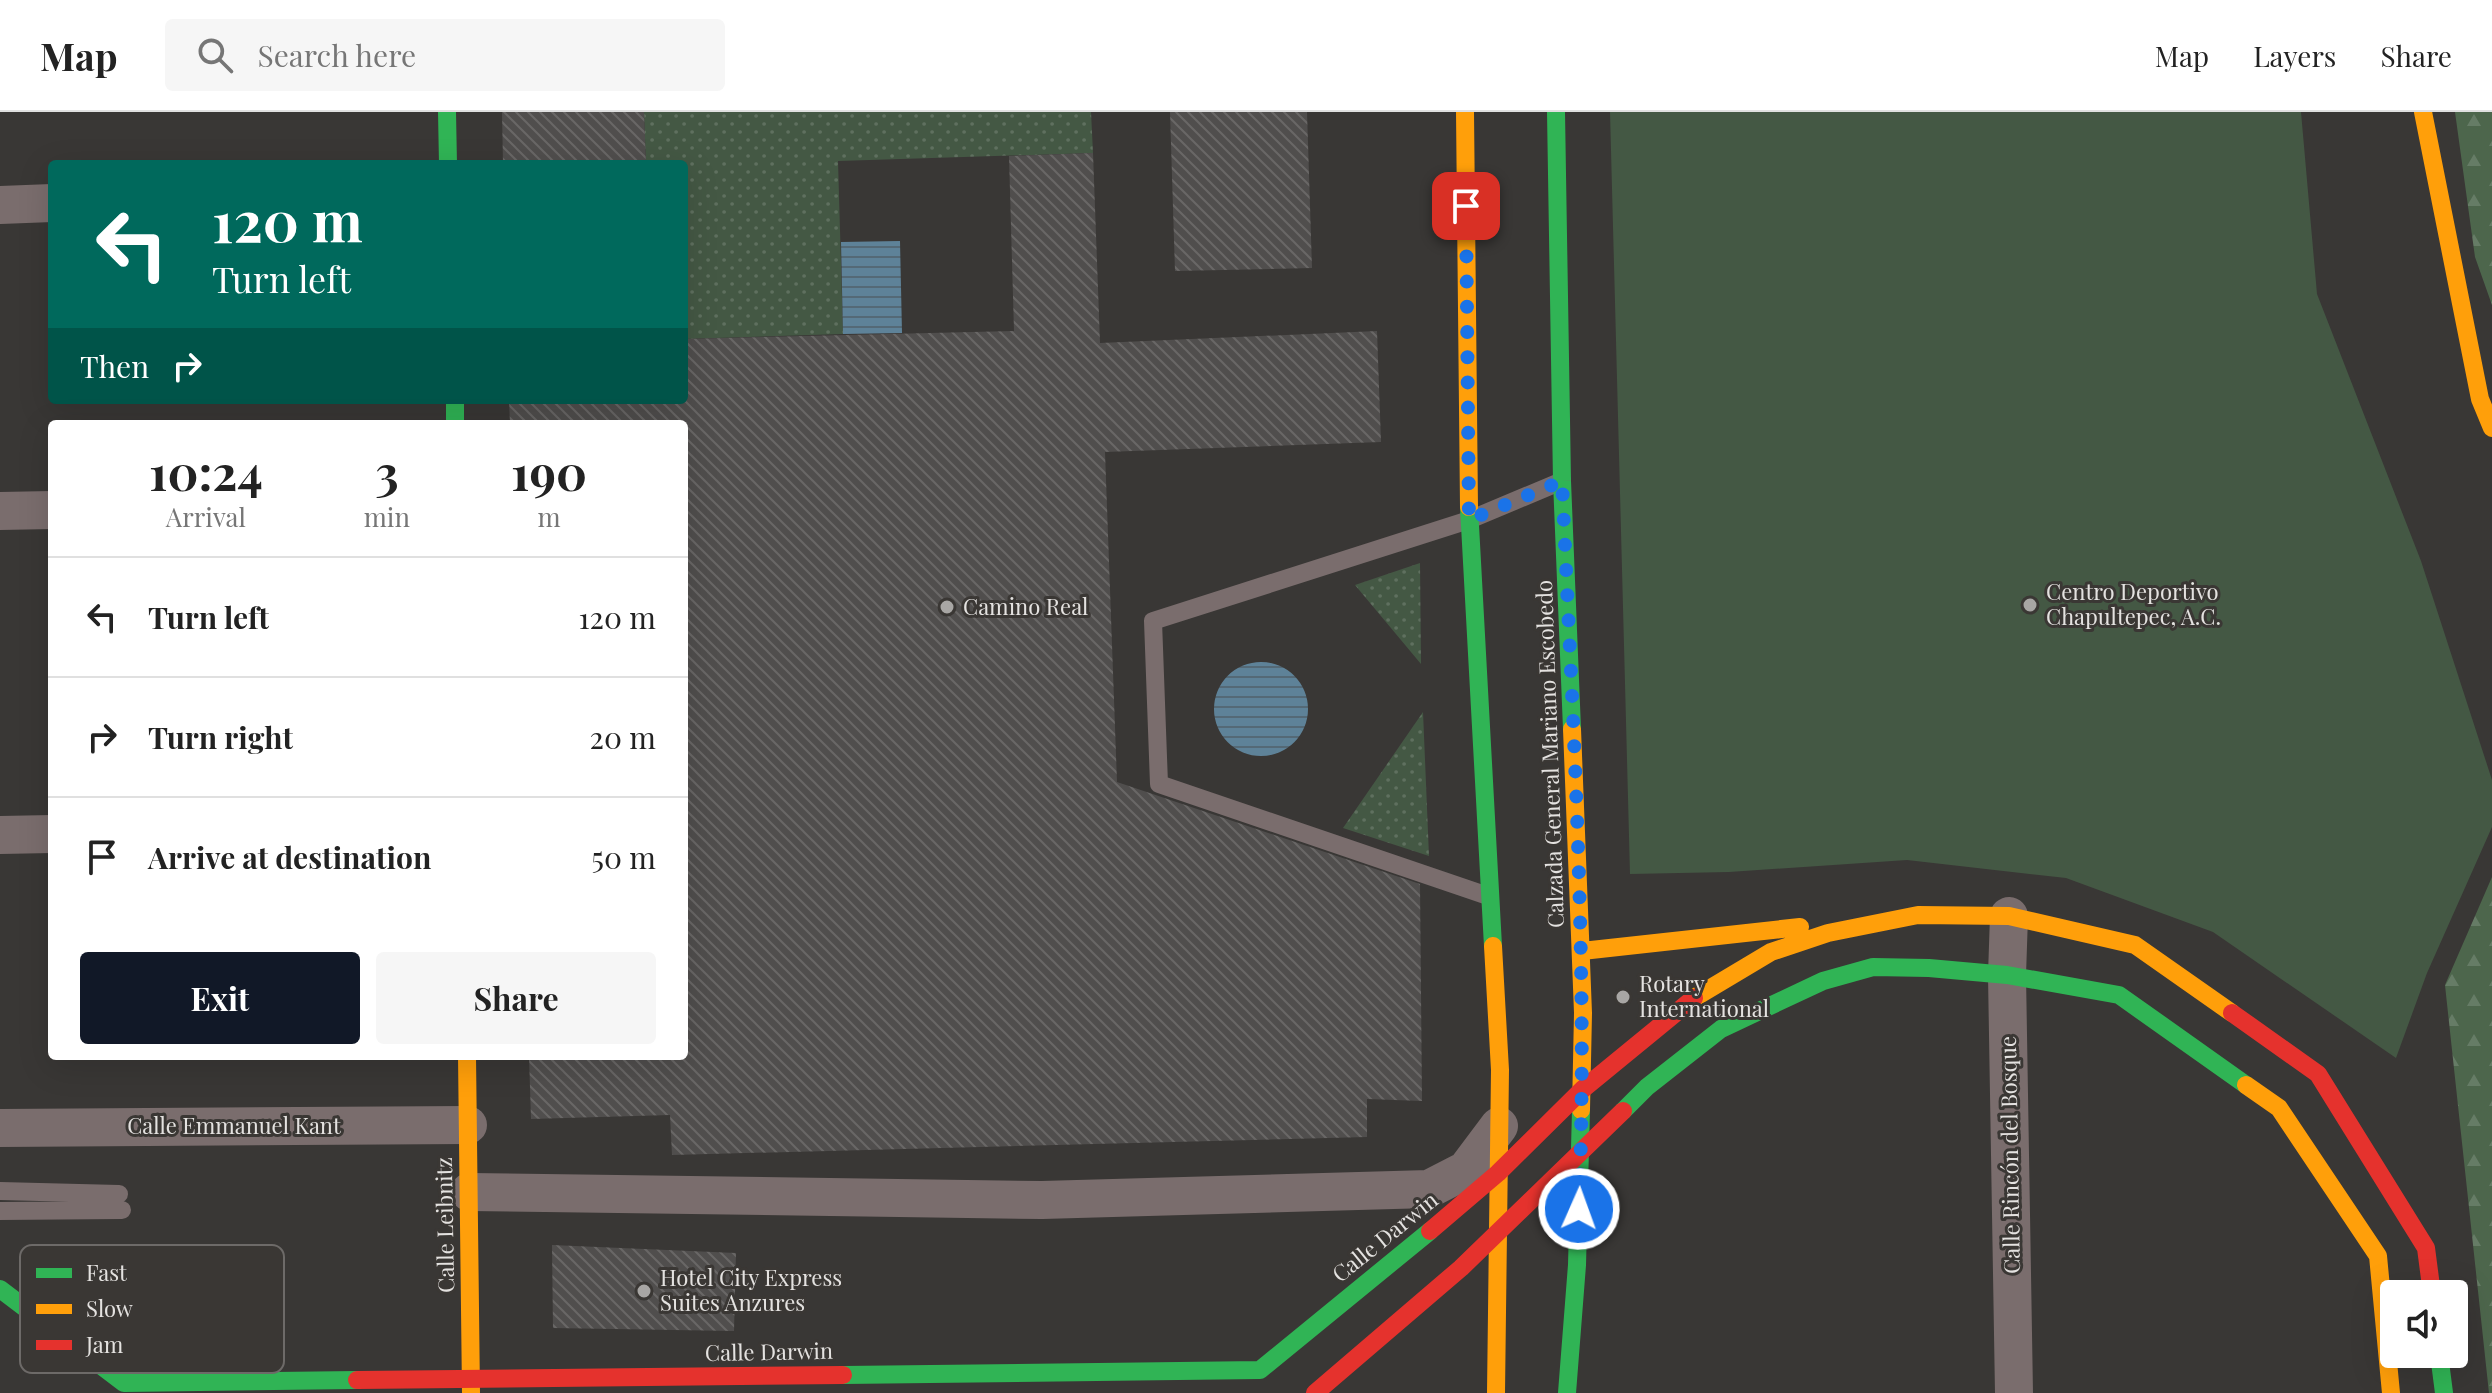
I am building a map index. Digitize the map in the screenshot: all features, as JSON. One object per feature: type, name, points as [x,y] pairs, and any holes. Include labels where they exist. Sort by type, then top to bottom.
[{"type":"street","points":[[447,112],[448,160]]},
{"type":"street","points":[[1465,112],[1469,520],[1500,1070],[1496,1393]]},
{"type":"street","name":"Calzada General Mariano Escobedo","points":[[1556,112],[1562,481],[1582,951],[1581,1153],[1577,1265],[1567,1393]]},
{"type":"street","points":[[2423,112],[2480,399],[2492,428]]},
{"type":"street","points":[[0,205],[48,203]]},
{"type":"street","points":[[0,511],[48,510]]},
{"type":"street","points":[[0,835],[48,834]]},
{"type":"street","points":[[1582,951],[1918,915],[2009,916],[2135,945],[2318,1074],[2426,1280]]},
{"type":"street","name":"Calle Darwin","points":[[111,1373],[124,1383],[471,1386],[1260,1370],[1498,1173],[1583,1089],[1700,993],[1771,952],[1828,933],[1918,915]]},
{"type":"street","name":"Calle Rincón del Bosque","points":[[2009,916],[2007,975],[2014,1393]]},
{"type":"street","points":[[1315,1393],[1498,1233],[1647,1087],[1721,1029],[1823,981],[1873,967],[2007,975],[2119,995],[2279,1108],[2378,1256],[2391,1393]]},
{"type":"street","name":"Calle Leibnitz","points":[[467,1060],[471,1386]]},
{"type":"street","name":"Calle Emmanuel Kant","points":[[0,1128],[468,1125]]},
{"type":"street","points":[[469,1192],[1042,1200],[1429,1189],[1466,1170],[1499,1126]]},
{"type":"street","points":[[2378,1256],[2412,1250]]},
{"type":"street","name":"Calle Darwin","points":[[0,1289],[20,1304]]},
{"type":"street","points":[[2441,1368],[2444,1393]]},
{"type":"lane","points":[[1488,896],[1159,784],[1153,621],[1469,520],[1562,481]]},
{"type":"lane","points":[[0,1191],[121,1202],[0,1211]]},
{"type":"green space","points":[[644,112],[1091,112],[1093,153],[838,161],[843,334],[688,339],[688,160],[646,160]]},
{"type":"green space","name":"Centro Deportivo Chapultepec, A.C.","points":[[1610,112],[2301,112],[2317,294],[2421,561],[2492,780],[2492,827],[2427,973],[2396,1058],[2213,932],[2066,878],[1907,860],[1729,872],[1630,874]]},
{"type":"green space","points":[[2455,112],[2492,112],[2492,305],[2475,257]]},
{"type":"green space","points":[[1420,563],[1421,664],[1355,585]]},
{"type":"green space","points":[[1423,712],[1429,856],[1343,828]]},
{"type":"green space","points":[[2492,877],[2492,1393],[2489,1393],[2445,985]]},
{"type":"water","points":[[900,241],[902,333],[843,334],[841,242]]},
{"type":"water","points":[[1261,662],[1279,666],[1294,676],[1304,691],[1308,709],[1304,727],[1294,742],[1279,752],[1261,756],[1243,752],[1228,742],[1218,727],[1214,709],[1218,691],[1228,676],[1243,666]]},
{"type":"building","points":[[502,112],[644,112],[646,160],[503,160]]},
{"type":"building","points":[[1170,112],[1307,112],[1312,268],[1175,271]]},
{"type":"building","points":[[1093,153],[1100,343],[1377,331],[1381,442],[1105,452],[1117,782],[1420,884],[1422,1101],[1367,1099],[1367,1137],[672,1155],[670,1115],[531,1119],[529,1060],[688,1060],[688,420],[510,420],[509,404],[688,404],[688,339],[1014,331],[1009,156]]},
{"type":"building","name":"Hotel City Express Suites Anzures","points":[[552,1245],[736,1253],[734,1331],[553,1328]]},
{"type":"traffic: fast","points":[[447,112],[448,160]]},
{"type":"traffic: fast","points":[[1556,112],[1562,481],[1572,729]]},
{"type":"traffic: fast","points":[[455,404],[455,420]]},
{"type":"traffic: fast","points":[[1469,507],[1493,946]]},
{"type":"traffic: fast","points":[[1623,1111],[1647,1087],[1721,1029],[1823,981],[1873,967],[2007,975],[2119,995],[2246,1085]]},
{"type":"traffic: fast","points":[[1567,1393],[1577,1265],[1581,1110]]},
{"type":"traffic: fast","points":[[843,1375],[1260,1370],[1430,1231]]},
{"type":"traffic: fast","points":[[0,1289],[20,1304]]},
{"type":"traffic: fast","points":[[2441,1368],[2444,1393]]},
{"type":"traffic: fast","points":[[111,1373],[124,1383],[357,1380]]},
{"type":"traffic: slow","points":[[1465,112],[1469,507]]},
{"type":"traffic: slow","points":[[2423,112],[2480,399],[2492,428]]},
{"type":"traffic: slow","points":[[1572,729],[1583,1013],[1581,1110]]},
{"type":"traffic: slow","points":[[1694,998],[1771,952],[1828,933],[1918,915],[2009,916],[2135,945],[2232,1013]]},
{"type":"traffic: slow","points":[[1582,951],[1800,927]]},
{"type":"traffic: slow","points":[[1493,946],[1500,1070],[1496,1393]]},
{"type":"traffic: slow","points":[[467,1060],[471,1393]]},
{"type":"traffic: slow","points":[[2246,1085],[2279,1108],[2378,1256],[2391,1393]]},
{"type":"traffic: jam","points":[[1430,1231],[1498,1173],[1583,1089],[1694,998]]},
{"type":"traffic: jam","points":[[2232,1013],[2318,1074],[2426,1248],[2430,1280]]},
{"type":"traffic: jam","points":[[1315,1393],[1461,1268],[1623,1111]]},
{"type":"traffic: jam","points":[[357,1380],[843,1375]]},
{"type":"place","name":"Centro Deportivo Chapultepec, A.C.","points":[[2030,605]]},
{"type":"place","name":"Camino Real","points":[[947,607]]},
{"type":"place","name":"Rotary International","points":[[1623,997]]},
{"type":"place","name":"Hotel City Express Suites Anzures","points":[[644,1291]]},
{"type":"route","points":[[1466,206],[1469,520],[1562,481],[1582,951],[1583,1089],[1579,1209]]}]
